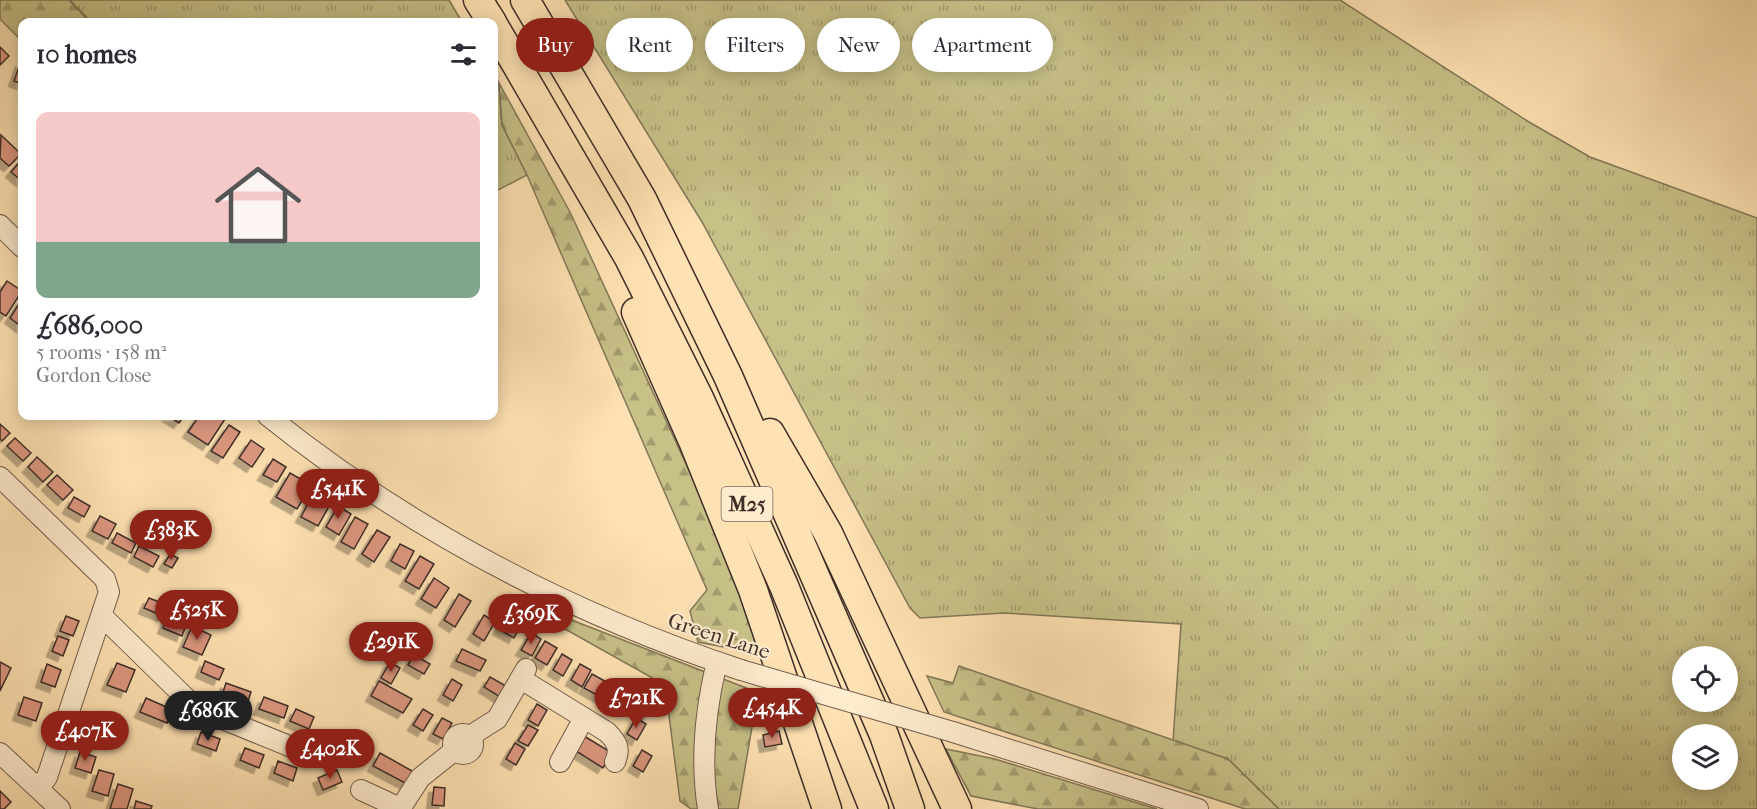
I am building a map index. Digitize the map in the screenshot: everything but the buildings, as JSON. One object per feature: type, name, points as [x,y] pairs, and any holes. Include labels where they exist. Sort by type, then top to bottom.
[{"type":"highway","name":"M25","points":[[478,0],[489,18]]},
{"type":"highway","name":"M25","points":[[525,0],[642,199],[728,376],[884,735],[910,809]]},
{"type":"highway","name":"M25","points":[[498,33],[629,258],[704,408],[784,586],[874,809]]},
{"type":"highway","name":"M25","points":[[601,208],[616,266],[693,441],[753,590],[827,809]]},
{"type":"highway","name":"M25","points":[[728,376],[766,426],[828,532],[957,809]]},
{"type":"street","points":[[0,225],[18,243]]},
{"type":"street","name":"Green Lane","points":[[273,420],[384,502],[489,563],[629,630],[741,670],[953,732],[1197,809]]},
{"type":"street","points":[[0,477],[105,579],[109,592],[47,777],[39,788]]},
{"type":"street","points":[[102,616],[196,708],[311,754]]},
{"type":"street","points":[[708,809],[703,748],[708,701],[717,662]]},
{"type":"street","points":[[361,790],[400,808],[420,778],[455,750],[453,741],[456,736],[465,734],[470,736],[497,719],[524,674],[616,740],[618,754],[615,762]]},
{"type":"street","points":[[560,762],[584,718]]},
{"type":"street","points":[[0,753],[60,809]]},
{"type":"green space","points":[[0,0],[69,0],[86,18],[18,18],[18,37],[0,19]]},
{"type":"green space","points":[[70,0],[449,0],[460,18],[87,18]]},
{"type":"green space","points":[[565,0],[1340,0],[1529,122],[1590,157],[1757,218],[1757,809],[1279,809],[1228,759],[1173,741],[1181,624],[1004,613],[920,618],[910,608],[702,222],[609,72],[693,72],[693,18],[606,18],[606,66],[594,47],[594,18],[576,18]]},
{"type":"green space","points":[[498,81],[502,125],[527,175],[498,190]]},
{"type":"green space","points":[[499,83],[570,212],[745,592],[766,655],[698,642],[690,611],[707,590],[527,175],[502,125]]},
{"type":"green space","points":[[533,611],[569,619],[772,698],[783,718],[753,721],[738,809],[691,809],[680,801],[665,685]]},
{"type":"green space","points":[[959,666],[1228,759],[1279,809],[1245,809],[944,712],[927,676],[953,683]]},
{"type":"green space","points":[[946,749],[995,759],[1157,809],[1038,809],[971,796]]}]
